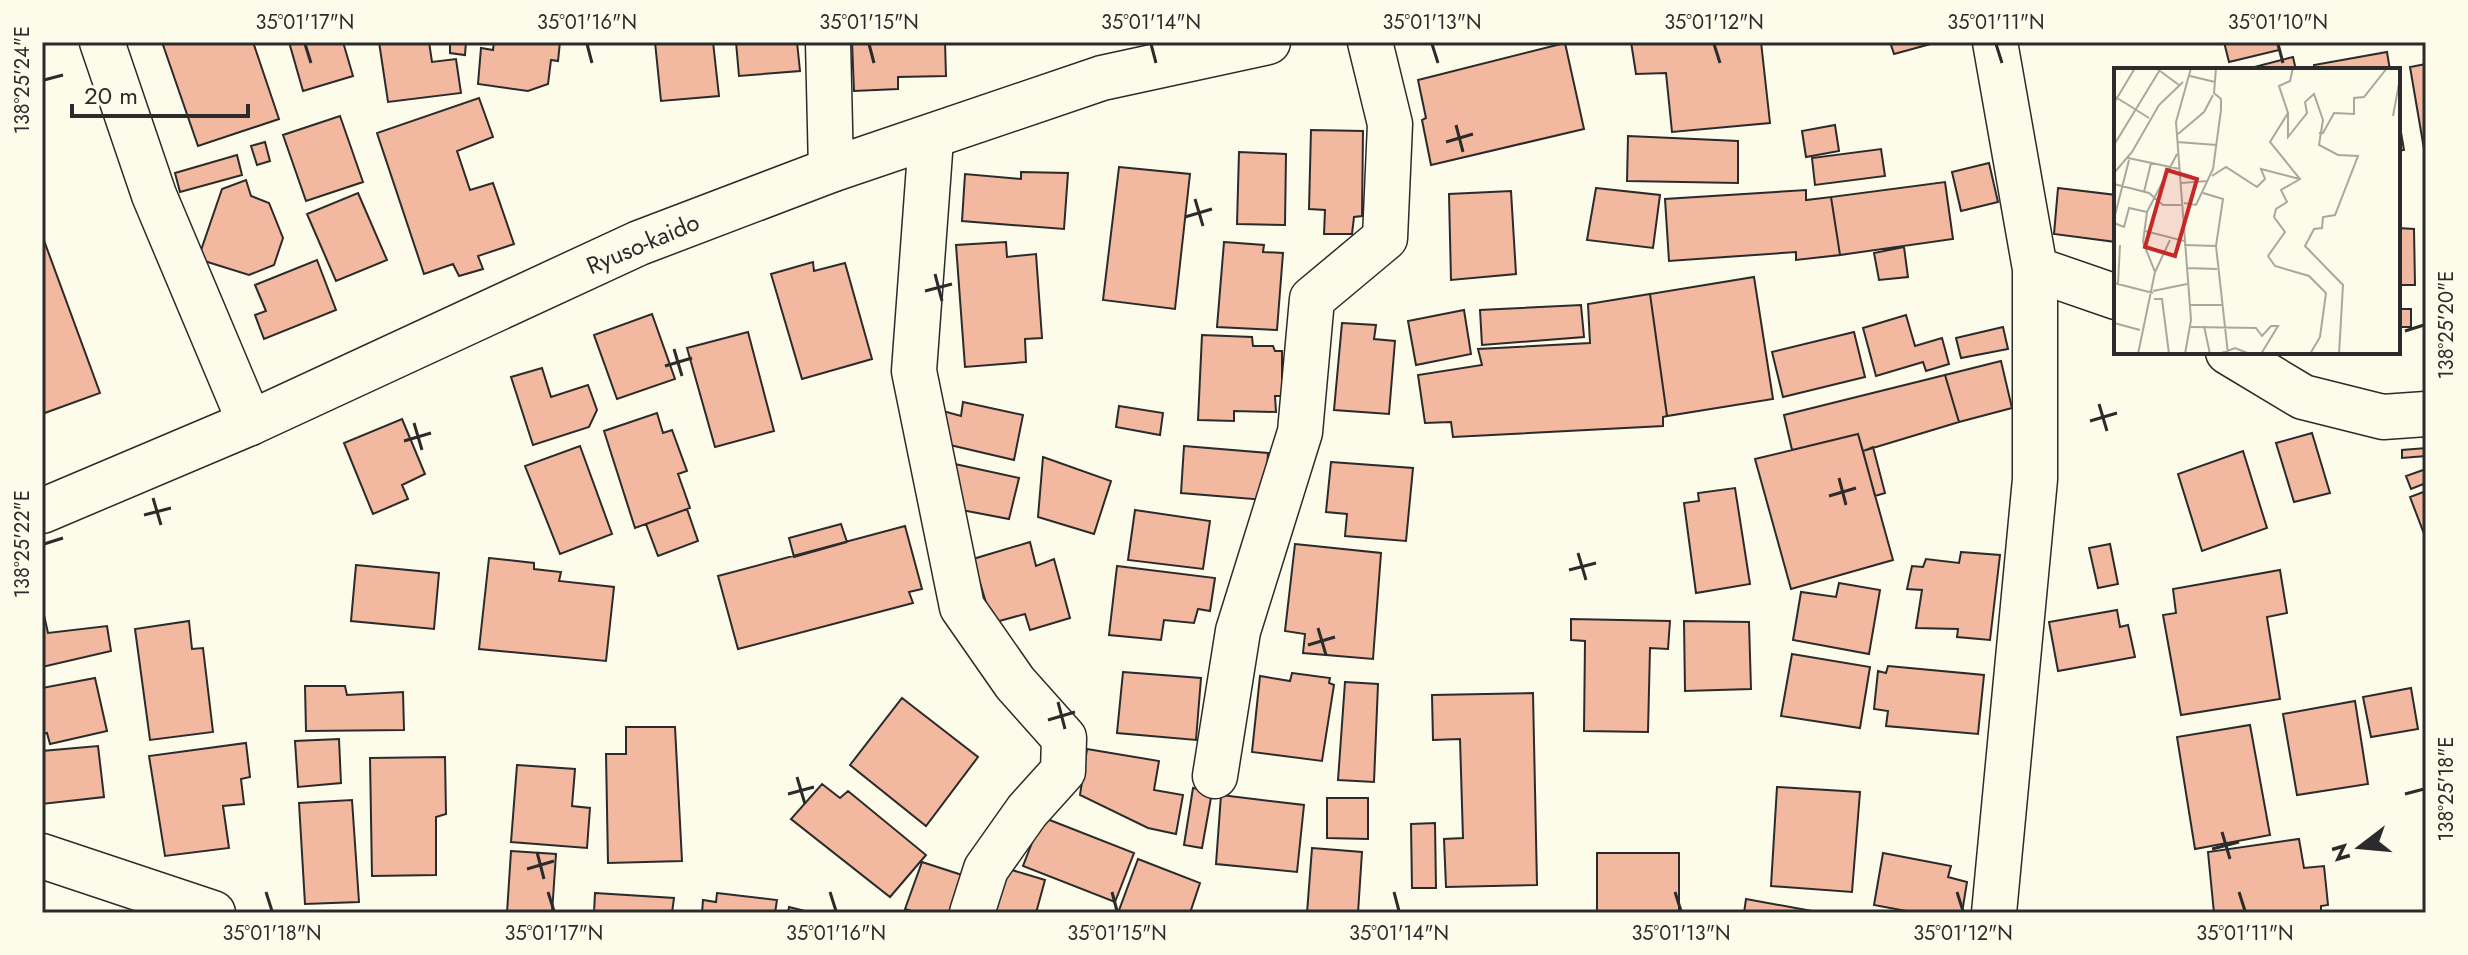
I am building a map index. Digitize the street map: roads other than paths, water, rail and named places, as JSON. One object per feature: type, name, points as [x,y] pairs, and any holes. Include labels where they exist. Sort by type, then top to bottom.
[{"type":"street","points":[[102,42],[154,195],[250,423]]},
{"type":"street","points":[[828,42],[831,170]]},
{"type":"street","name":"Ryuso-kaido","points":[[42,511],[250,423],[639,243],[831,170],[931,139],[1102,78],[1268,42]]},
{"type":"street","points":[[1215,776],[1238,631],[1300,432],[1312,299],[1385,238],[1390,124],[1370,42]]},
{"type":"street","points":[[1994,913],[2035,479],[2035,269],[1995,42]]},
{"type":"street","points":[[931,139],[914,371],[962,607],[1015,683],[1064,738],[1063,771],[1027,811],[986,869],[972,913]]},
{"type":"street","points":[[2035,269],[2114,296]]},
{"type":"street","points":[[2231,354],[2303,397],[2383,417],[2426,414]]},
{"type":"street","points":[[42,856],[213,913]]}]
